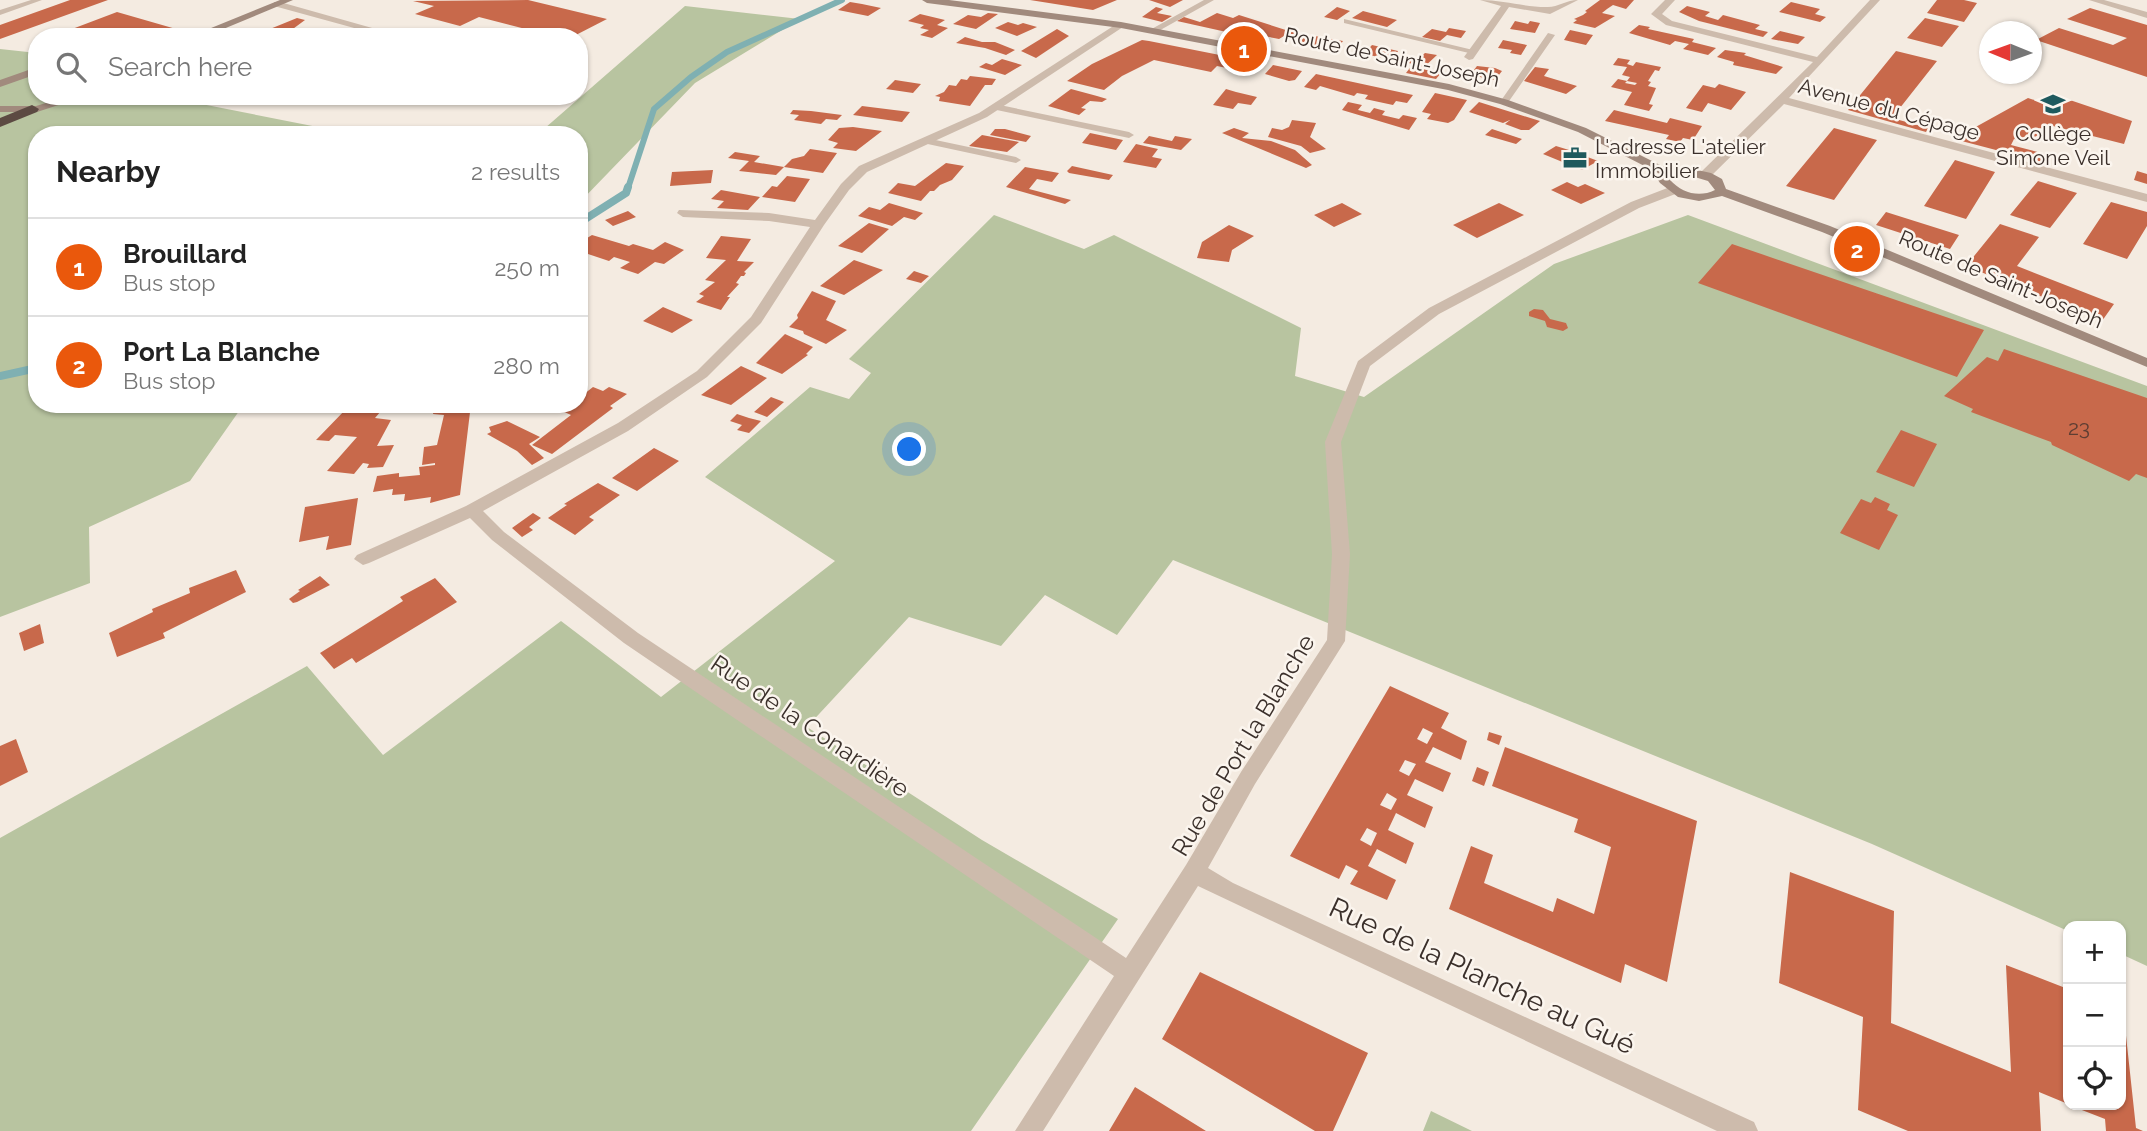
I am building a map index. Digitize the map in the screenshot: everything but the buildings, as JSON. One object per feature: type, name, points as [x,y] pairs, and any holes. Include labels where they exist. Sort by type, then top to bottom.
[{"type":"highway","points":[[0,122],[33,109]]},
{"type":"street","points":[[217,28],[288,0]]},
{"type":"street","name":"Route de Saint-Joseph","points":[[927,0],[1121,25],[1449,87],[1504,102],[1581,130],[1671,182]]},
{"type":"street","points":[[1485,0],[1550,11],[1573,0]]},
{"type":"street","points":[[1670,0],[1657,11],[1658,16],[1669,23],[1819,61]]},
{"type":"street","points":[[1705,175],[1783,100],[1875,0]]},
{"type":"street","points":[[2094,0],[2147,15]]},
{"type":"street","points":[[277,4],[366,28]]},
{"type":"street","points":[[1471,54],[1506,5]]},
{"type":"street","points":[[363,559],[472,510],[623,427],[702,374],[756,320],[818,224],[845,187],[863,169],[995,107],[1121,25]]},
{"type":"street","points":[[0,72],[28,70]]},
{"type":"street","points":[[0,84],[28,73]]},
{"type":"street","name":"Avenue du Cépage","points":[[1783,100],[2147,198]]},
{"type":"street","points":[[0,109],[33,109],[48,105]]},
{"type":"street","points":[[1685,171],[1705,175],[1717,182],[1721,191],[1714,196],[1702,197],[1671,182],[1685,171]]},
{"type":"street","name":"Rue de Port la Blanche","points":[[1028,1131],[1194,872],[1248,778],[1336,641],[1341,554],[1333,442],[1363,364],[1434,311],[1635,205],[1671,182]]},
{"type":"street","name":"Route de Saint-Joseph","points":[[1721,191],[1826,229],[2147,363]]},
{"type":"street","points":[[683,214],[769,217],[818,224]]},
{"type":"street","name":"Rue de la Conardière","points":[[472,510],[498,536],[631,638],[1129,973]]},
{"type":"street","name":"Rue de la Planche au Gué","points":[[1194,872],[1237,896],[1745,1131]]},
{"type":"lane","points":[[0,13],[38,0]]},
{"type":"lane","points":[[1152,31],[1210,0]]},
{"type":"lane","points":[[1347,21],[1471,54]]},
{"type":"lane","points":[[1504,102],[1551,35]]},
{"type":"lane","points":[[995,107],[1129,135]]},
{"type":"lane","points":[[926,141],[1016,160]]},
{"type":"green space","points":[[685,6],[800,19],[695,83],[588,194],[588,126],[547,126],[571,105],[588,105],[588,91]]},
{"type":"green space","points":[[0,49],[28,52],[28,105],[206,105],[313,126],[28,126],[28,413],[238,413],[190,481],[89,527],[90,583],[0,617]]},
{"type":"green space","points":[[994,215],[1084,249],[1114,235],[1301,328],[1295,376],[1364,397],[1554,264],[1688,215],[2147,386],[2147,966],[2126,956],[2126,921],[2063,921],[2063,929],[1872,844],[1173,560],[1117,635],[1045,595],[1001,646],[909,617],[807,727],[982,840],[1118,919],[971,1131],[0,1131],[0,838],[307,666],[383,755],[561,621],[661,697],[835,561],[705,477],[810,387],[849,399],[871,373],[849,359]]},
{"type":"green space","points":[[1431,1111],[1472,1131],[1423,1131]]},
{"type":"waterway","points":[[628,188],[654,109],[691,77],[727,52],[842,0]]},
{"type":"waterway","points":[[588,217],[626,193],[628,187]]},
{"type":"waterway","points":[[0,376],[28,370]]},
{"type":"place","name":"Brouillard","points":[[1244,49]]},
{"type":"place","name":"Collège Simone Veil","points":[[2053,104]]},
{"type":"place","name":"L'adresse L'atelier Immobilier","points":[[1575,158]]},
{"type":"place","name":"Port La Blanche","points":[[1857,249]]}]
